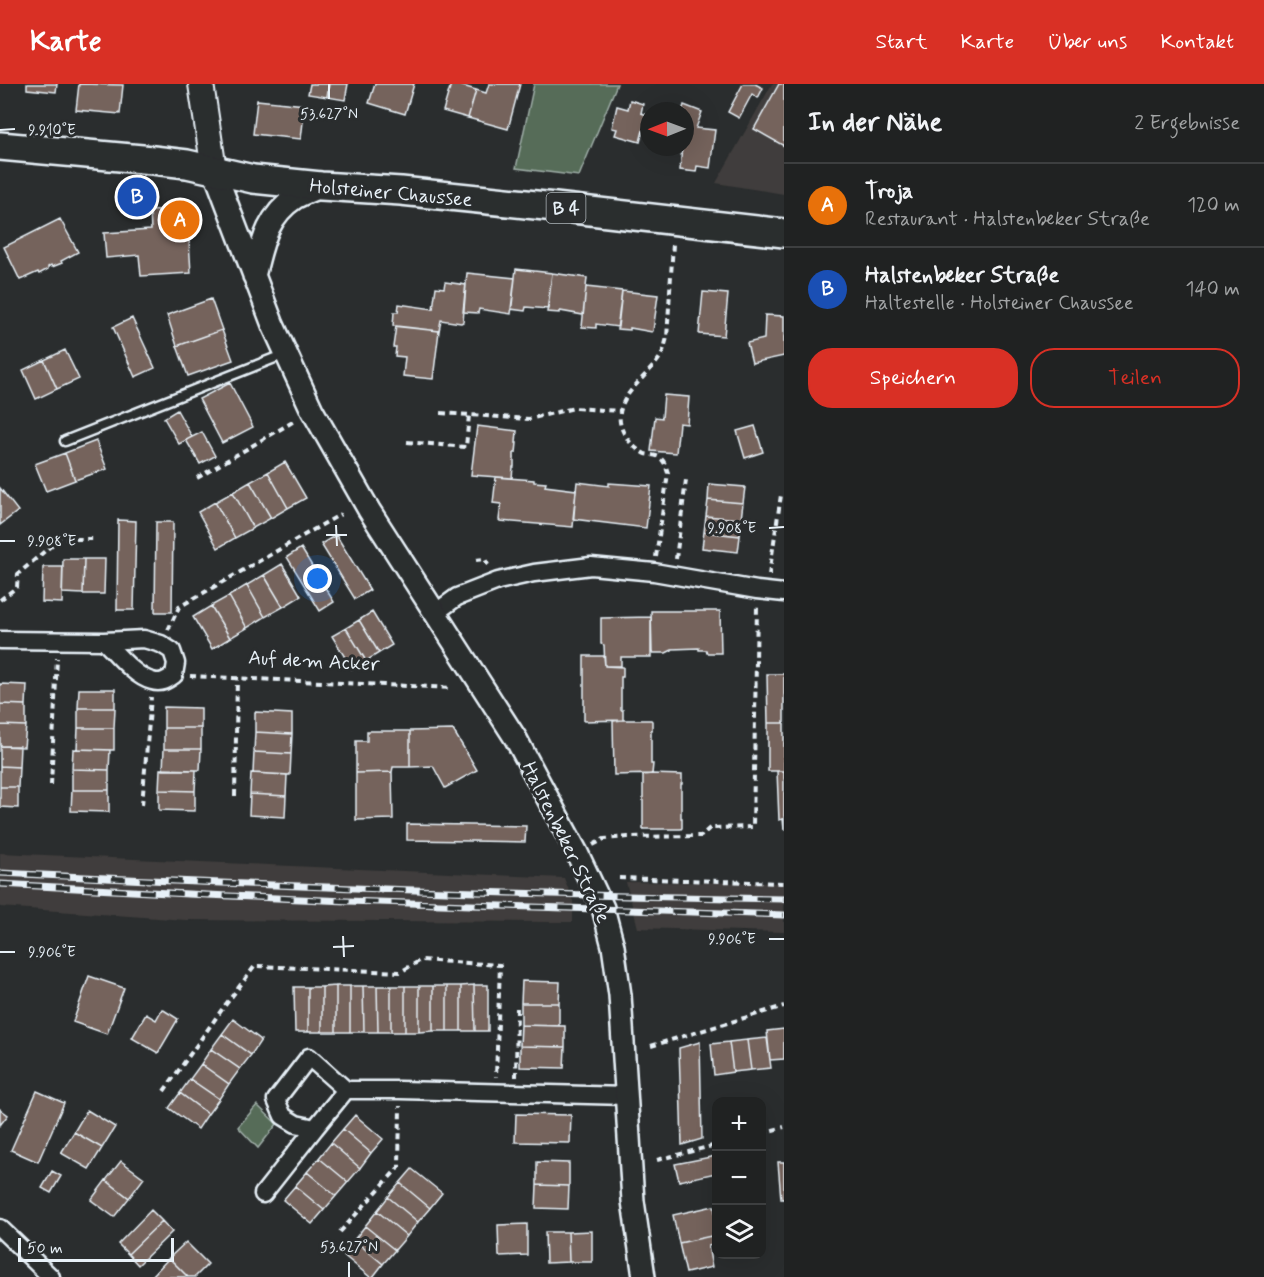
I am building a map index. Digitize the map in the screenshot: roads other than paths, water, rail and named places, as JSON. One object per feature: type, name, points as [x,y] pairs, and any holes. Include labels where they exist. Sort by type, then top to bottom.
[{"type":"main road","points":[[201,84],[214,170]]},
{"type":"main road","name":"Holsteiner Chaussee","points":[[0,146],[187,164],[253,179],[401,191],[784,232]]},
{"type":"street","name":"Halstenbeker Straße","points":[[214,170],[285,354],[312,410],[369,510],[516,739],[577,853],[603,908],[613,946],[620,995],[633,1206],[644,1277]]},
{"type":"street","points":[[254,276],[264,238],[272,220],[285,206],[321,186]]},
{"type":"street","points":[[435,613],[457,597],[498,582],[534,573],[591,567],[654,572],[784,593]]},
{"type":"street","points":[[0,640],[144,639],[161,644],[172,651],[176,663],[174,675],[165,681],[153,682],[141,676],[124,662],[104,641]]},
{"type":"street","points":[[315,1128],[296,1124],[283,1116],[276,1100],[309,1057],[346,1090],[627,1096]]},
{"type":"street","points":[[263,1194],[346,1090]]},
{"type":"street","points":[[0,1228],[51,1277]]},
{"type":"lane","points":[[65,441],[285,354]]},
{"type":"railway","points":[[0,873],[392,889],[784,899]]},
{"type":"railway","points":[[0,884],[347,901],[784,915]]},
{"type":"place","name":"Halstenbeker Straße","points":[[137,197]]},
{"type":"place","name":"Troja","points":[[180,220]]}]
